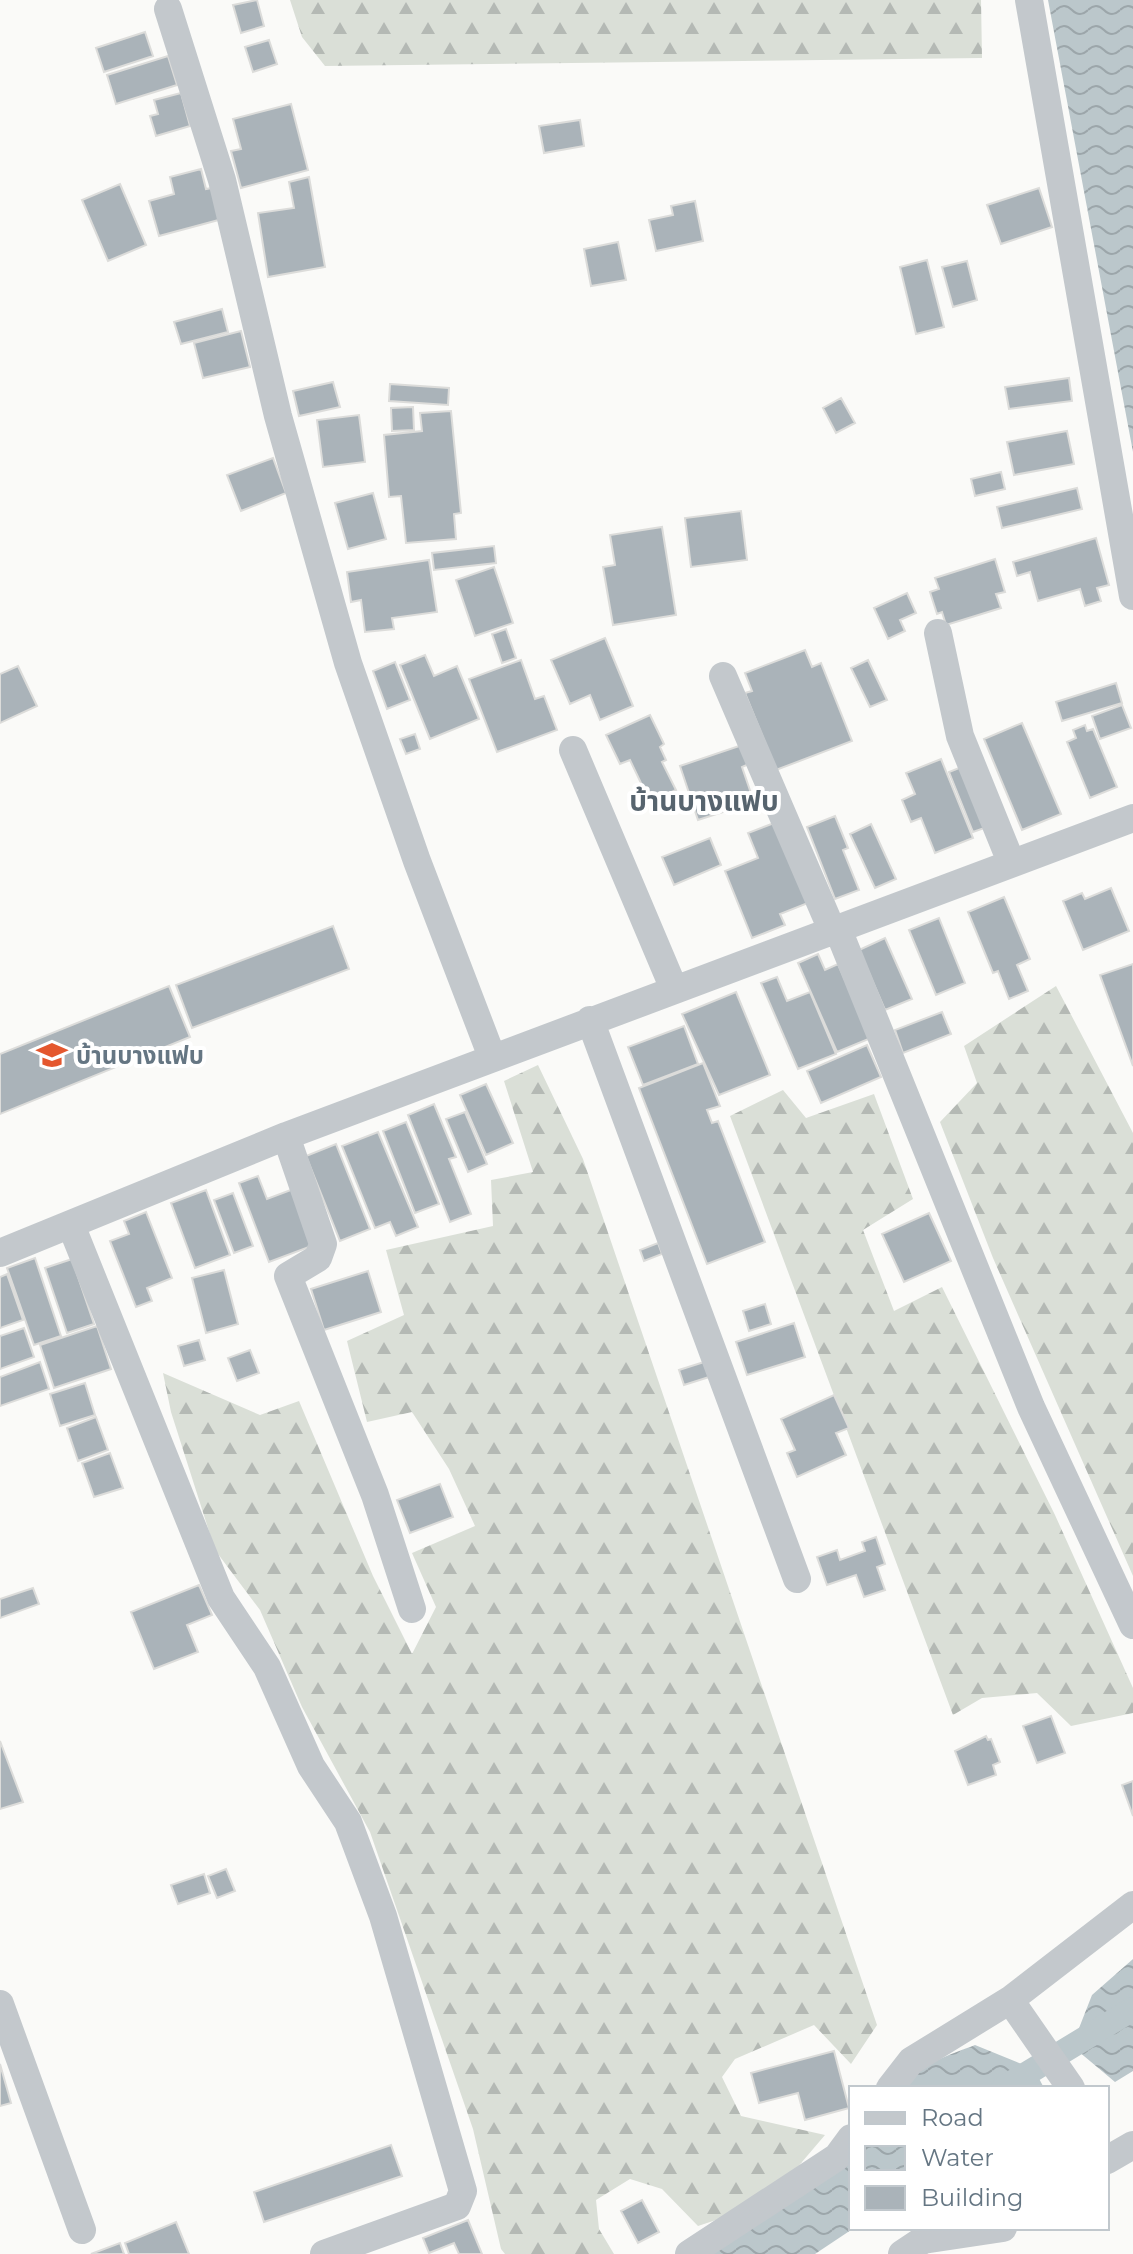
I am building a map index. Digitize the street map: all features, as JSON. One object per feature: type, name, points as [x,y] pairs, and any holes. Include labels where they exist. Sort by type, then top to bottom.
[{"type":"street","points":[[1029,0],[1133,596]]},
{"type":"street","points":[[168,9],[222,180],[278,416],[347,659],[417,861],[492,1057]]},
{"type":"street","points":[[938,633],[960,736],[1011,862]]},
{"type":"street","points":[[723,676],[835,928],[1031,1407],[1133,1625]]},
{"type":"street","points":[[573,750],[674,989]]},
{"type":"street","points":[[0,1253],[286,1136],[1133,818]]},
{"type":"street","points":[[590,1020],[797,1579]]},
{"type":"street","points":[[286,1136],[323,1244],[318,1258],[288,1276],[370,1481],[412,1609]]},
{"type":"street","points":[[71,1225],[221,1598],[267,1667],[311,1766],[348,1822],[383,1916],[463,2191],[457,2206],[324,2254]]},
{"type":"street","points":[[892,2086],[911,2061],[1010,2000],[1133,1905]]},
{"type":"street","points":[[1010,2000],[1070,2086]]},
{"type":"street","points":[[0,2004],[82,2230]]},
{"type":"street","points":[[689,2254],[837,2157],[849,2141]]},
{"type":"street","points":[[902,2254],[923,2240],[990,2230]]},
{"type":"green space","points":[[290,0],[981,0],[982,58],[325,66],[302,37]]},
{"type":"green space","points":[[1056,986],[1133,1133],[1133,1576],[993,1258],[940,1122],[977,1083],[964,1046]]},
{"type":"green space","points":[[538,1065],[583,1159],[877,2025],[851,2064],[814,2025],[735,2059],[722,2077],[741,2116],[825,2135],[767,2203],[698,2226],[662,2189],[630,2179],[596,2200],[599,2229],[614,2254],[505,2254],[501,2249],[473,2129],[370,1832],[302,1707],[260,1610],[215,1550],[171,1412],[163,1373],[260,1415],[299,1401],[373,1576],[412,1654],[436,1607],[412,1553],[475,1526],[449,1469],[412,1412],[367,1422],[347,1341],[404,1315],[386,1250],[493,1226],[491,1180],[533,1172],[504,1081]]},
{"type":"green space","points":[[783,1090],[806,1118],[874,1094],[913,1199],[863,1230],[894,1311],[942,1287],[1055,1515],[1133,1688],[1133,1713],[1071,1726],[1037,1693],[982,1698],[953,1715],[730,1116]]},
{"type":"water","points":[[1048,0],[1133,0],[1133,452]]},
{"type":"water","points":[[1133,1959],[1133,2071],[1115,2082],[1072,2046],[1092,1995]]},
{"type":"water","points":[[975,2045],[1034,2069],[1043,2086],[903,2086],[916,2073],[944,2057]]},
{"type":"water","points":[[849,2161],[851,2230],[815,2254],[705,2254]]},
{"type":"building","points":[[257,0],[264,26],[241,33],[233,5]]},
{"type":"building","points":[[145,32],[153,56],[104,72],[96,48]]},
{"type":"building","points":[[269,40],[277,64],[253,72],[245,47]]},
{"type":"building","points":[[168,56],[177,85],[116,104],[107,75]]},
{"type":"building","points":[[181,93],[190,126],[156,136],[150,116],[158,114],[154,100]]},
{"type":"building","points":[[291,104],[308,170],[241,188],[231,151],[241,149],[233,119]]},
{"type":"building","points":[[580,120],[584,146],[544,153],[539,126]]},
{"type":"building","points":[[201,169],[206,189],[217,187],[226,218],[159,236],[149,201],[174,194],[170,177]]},
{"type":"building","points":[[309,177],[325,267],[268,277],[258,213],[294,208],[289,182]]},
{"type":"building","points":[[120,184],[146,245],[108,261],[82,200]]},
{"type":"building","points":[[1039,188],[1052,227],[1001,244],[987,205]]},
{"type":"building","points":[[695,201],[703,241],[656,251],[649,220],[673,215],[671,206]]},
{"type":"building","points":[[618,242],[626,280],[591,286],[584,249]]},
{"type":"building","points":[[927,260],[944,327],[916,334],[900,267]]},
{"type":"building","points":[[967,261],[977,300],[953,307],[942,267]]},
{"type":"building","points":[[222,309],[228,332],[181,344],[174,322]]},
{"type":"building","points":[[241,331],[250,367],[203,378],[194,343]]},
{"type":"building","points":[[1069,378],[1072,401],[1009,409],[1005,387]]},
{"type":"building","points":[[333,382],[340,407],[299,416],[293,391]]},
{"type":"building","points":[[390,384],[449,388],[448,405],[389,401]]},
{"type":"building","points":[[841,398],[855,423],[836,433],[823,408]]},
{"type":"building","points":[[413,407],[414,430],[392,431],[391,408]]},
{"type":"building","points":[[451,411],[461,513],[454,514],[456,539],[406,543],[401,496],[389,497],[384,435],[422,431],[420,413]]},
{"type":"building","points":[[359,415],[365,462],[323,467],[317,420]]},
{"type":"building","points":[[1067,431],[1074,464],[1014,475],[1007,442]]},
{"type":"building","points":[[273,458],[286,493],[241,511],[227,475]]},
{"type":"building","points":[[1001,472],[1005,489],[975,496],[971,479]]},
{"type":"building","points":[[1077,488],[1082,509],[1002,528],[997,507]]},
{"type":"building","points":[[373,493],[386,539],[348,549],[335,503]]},
{"type":"building","points":[[741,511],[747,560],[691,567],[685,518]]},
{"type":"building","points":[[662,527],[676,615],[613,625],[603,567],[615,565],[610,535]]},
{"type":"building","points":[[1096,538],[1109,585],[1097,588],[1101,601],[1085,606],[1080,589],[1038,601],[1030,572],[1017,576],[1013,562]]},
{"type":"building","points":[[494,546],[496,563],[434,570],[432,553]]},
{"type":"building","points":[[995,559],[1005,592],[996,594],[1001,608],[946,625],[942,612],[937,614],[930,592],[939,589],[935,578]]},
{"type":"building","points":[[429,560],[437,612],[392,618],[394,629],[365,632],[361,600],[351,602],[347,572]]},
{"type":"building","points":[[494,567],[513,623],[475,636],[456,580]]},
{"type":"building","points":[[907,593],[916,613],[900,620],[905,631],[888,639],[874,608]]},
{"type":"building","points":[[506,629],[516,658],[502,663],[492,634]]},
{"type":"building","points":[[605,638],[633,706],[600,720],[590,695],[570,704],[551,660]]},
{"type":"building","points":[[805,650],[812,667],[821,663],[852,741],[776,770],[745,693],[752,691],[745,673]]},
{"type":"building","points":[[425,655],[434,676],[457,666],[479,719],[430,739],[400,665]]},
{"type":"building","points":[[521,660],[535,699],[544,696],[557,730],[497,752],[469,679]]},
{"type":"building","points":[[868,660],[887,700],[870,707],[851,668]]},
{"type":"building","points":[[395,662],[410,700],[387,709],[373,671]]},
{"type":"building","points":[[18,666],[37,706],[0,723],[0,674]]},
{"type":"building","points":[[1116,683],[1122,703],[1062,721],[1056,702]]},
{"type":"building","points":[[1122,705],[1131,728],[1100,739],[1092,716]]},
{"type":"building","points":[[650,715],[664,744],[660,747],[666,760],[662,762],[676,790],[650,802],[630,760],[620,764],[606,735]]},
{"type":"building","points":[[1022,723],[1061,814],[1022,830],[984,739]]},
{"type":"building","points":[[1085,725],[1087,731],[1093,729],[1117,787],[1090,798],[1067,742],[1076,738],[1073,730]]},
{"type":"building","points":[[415,734],[420,749],[406,754],[400,739]]},
{"type":"building","points":[[745,744],[751,763],[742,767],[754,802],[698,820],[680,766]]},
{"type":"building","points":[[941,759],[973,838],[935,853],[921,818],[911,822],[902,800],[915,794],[906,773]]},
{"type":"building","points":[[969,764],[993,825],[973,832],[949,772]]},
{"type":"building","points":[[835,816],[848,848],[843,850],[859,890],[835,899],[807,827]]},
{"type":"building","points":[[774,823],[813,901],[780,914],[785,925],[752,938],[725,871],[758,858],[748,833]]},
{"type":"building","points":[[871,824],[896,879],[875,888],[850,834]]},
{"type":"building","points":[[710,838],[721,865],[674,885],[662,857]]},
{"type":"building","points":[[1111,888],[1129,931],[1083,950],[1063,901],[1082,893],[1085,899]]},
{"type":"building","points":[[1004,897],[1030,959],[1017,965],[1028,991],[1009,999],[998,971],[993,973],[968,912]]},
{"type":"building","points":[[939,918],[965,983],[936,995],[909,930]]},
{"type":"building","points":[[333,926],[349,969],[192,1028],[176,985]]},
{"type":"building","points":[[885,938],[912,999],[885,1010],[859,950]]},
{"type":"building","points":[[818,954],[825,970],[838,964],[871,1038],[837,1052],[798,963]]},
{"type":"building","points":[[1133,964],[1133,1066],[1100,975]]},
{"type":"building","points":[[777,977],[787,1001],[810,992],[836,1054],[798,1069],[761,983]]},
{"type":"building","points":[[169,986],[190,1037],[0,1114],[0,1054]]},
{"type":"building","points":[[736,992],[770,1075],[719,1095],[682,1014]]},
{"type":"building","points":[[942,1012],[951,1034],[903,1053],[895,1030]]},
{"type":"building","points":[[684,1026],[698,1064],[643,1085],[628,1047]]},
{"type":"building","points":[[867,1045],[881,1077],[821,1103],[807,1071]]},
{"type":"building","points":[[703,1063],[720,1106],[707,1110],[712,1123],[718,1121],[765,1242],[707,1264],[639,1088]]},
{"type":"building","points":[[486,1084],[513,1143],[486,1155],[460,1095]]},
{"type":"building","points":[[434,1104],[456,1157],[449,1159],[471,1214],[450,1222],[408,1115]]},
{"type":"building","points":[[465,1112],[487,1164],[468,1172],[446,1119]]},
{"type":"building","points":[[406,1122],[439,1204],[415,1213],[383,1131]]},
{"type":"building","points":[[378,1132],[418,1227],[396,1236],[390,1222],[375,1228],[342,1146]]},
{"type":"building","points":[[336,1144],[370,1229],[340,1241],[306,1156]]},
{"type":"building","points":[[258,1176],[267,1199],[296,1188],[317,1244],[269,1262],[239,1183]]},
{"type":"building","points":[[206,1190],[230,1255],[195,1268],[171,1203]]},
{"type":"building","points":[[233,1193],[253,1246],[234,1253],[214,1200]]},
{"type":"building","points":[[146,1212],[172,1278],[147,1288],[152,1301],[136,1307],[110,1241],[129,1234],[124,1221]]},
{"type":"building","points":[[929,1213],[951,1261],[904,1282],[882,1234]]},
{"type":"building","points":[[658,1243],[662,1254],[644,1261],[640,1250]]},
{"type":"building","points":[[35,1258],[61,1336],[34,1345],[7,1268]]},
{"type":"building","points":[[72,1259],[94,1324],[67,1333],[45,1268]]},
{"type":"building","points":[[224,1270],[238,1324],[206,1333],[192,1278]]},
{"type":"building","points":[[368,1271],[381,1312],[324,1330],[311,1289]]},
{"type":"building","points":[[7,1274],[23,1320],[0,1328],[0,1277]]},
{"type":"building","points":[[765,1304],[771,1324],[749,1331],[743,1311]]},
{"type":"building","points":[[794,1323],[805,1357],[747,1375],[736,1342]]},
{"type":"building","points":[[97,1326],[111,1369],[54,1388],[40,1345]]},
{"type":"building","points":[[24,1328],[34,1357],[0,1369],[0,1336]]},
{"type":"building","points":[[199,1340],[205,1360],[184,1366],[178,1346]]},
{"type":"building","points":[[250,1350],[259,1373],[237,1381],[228,1358]]},
{"type":"building","points":[[40,1362],[49,1389],[0,1406],[0,1377]]},
{"type":"building","points":[[704,1362],[709,1377],[684,1385],[679,1370]]},
{"type":"building","points":[[85,1383],[95,1415],[60,1426],[50,1394]]},
{"type":"building","points":[[834,1395],[849,1428],[836,1433],[846,1455],[797,1477],[787,1453],[795,1450],[781,1419]]},
{"type":"building","points":[[96,1417],[108,1450],[78,1461],[67,1428]]},
{"type":"building","points":[[110,1453],[123,1488],[94,1497],[82,1463]]},
{"type":"building","points":[[440,1484],[453,1517],[410,1533],[397,1500]]},
{"type":"building","points":[[876,1537],[885,1564],[877,1567],[885,1590],[864,1597],[856,1575],[827,1585],[817,1557],[837,1550],[840,1560],[865,1551],[862,1542]]},
{"type":"building","points":[[199,1585],[212,1615],[187,1625],[198,1652],[154,1669],[131,1612]]},
{"type":"building","points":[[33,1588],[39,1604],[0,1618],[0,1599]]},
{"type":"building","points":[[1051,1716],[1065,1753],[1037,1763],[1023,1726]]},
{"type":"building","points":[[986,1736],[988,1740],[991,1739],[1000,1762],[993,1765],[996,1775],[968,1785],[955,1751]]},
{"type":"building","points":[[0,1741],[23,1802],[0,1809]]},
{"type":"building","points":[[1133,1781],[1133,1816],[1122,1785]]},
{"type":"building","points":[[226,1869],[235,1891],[217,1898],[208,1876]]},
{"type":"building","points":[[204,1874],[210,1893],[178,1904],[171,1885]]},
{"type":"building","points":[[834,2051],[849,2108],[805,2120],[798,2093],[759,2103],[751,2073]]},
{"type":"building","points":[[0,2064],[11,2103],[0,2106]]},
{"type":"building","points":[[391,2145],[402,2176],[264,2222],[254,2192]]},
{"type":"building","points":[[642,2200],[659,2232],[638,2243],[621,2211]]},
{"type":"building","points":[[468,2220],[482,2254],[459,2254],[454,2243],[429,2253],[423,2238]]},
{"type":"building","points":[[176,2222],[189,2254],[129,2254],[125,2243]]},
{"type":"building","points":[[120,2243],[124,2254],[91,2254]]},
{"type":"waterway","points":[[1006,2086],[1133,2009]]},
{"type":"place","name":"บ้านบางแฟบ","points":[[52,1055]]},
{"type":"district","name":"บ้านบางแฟบ","points":[[704,801]]}]
